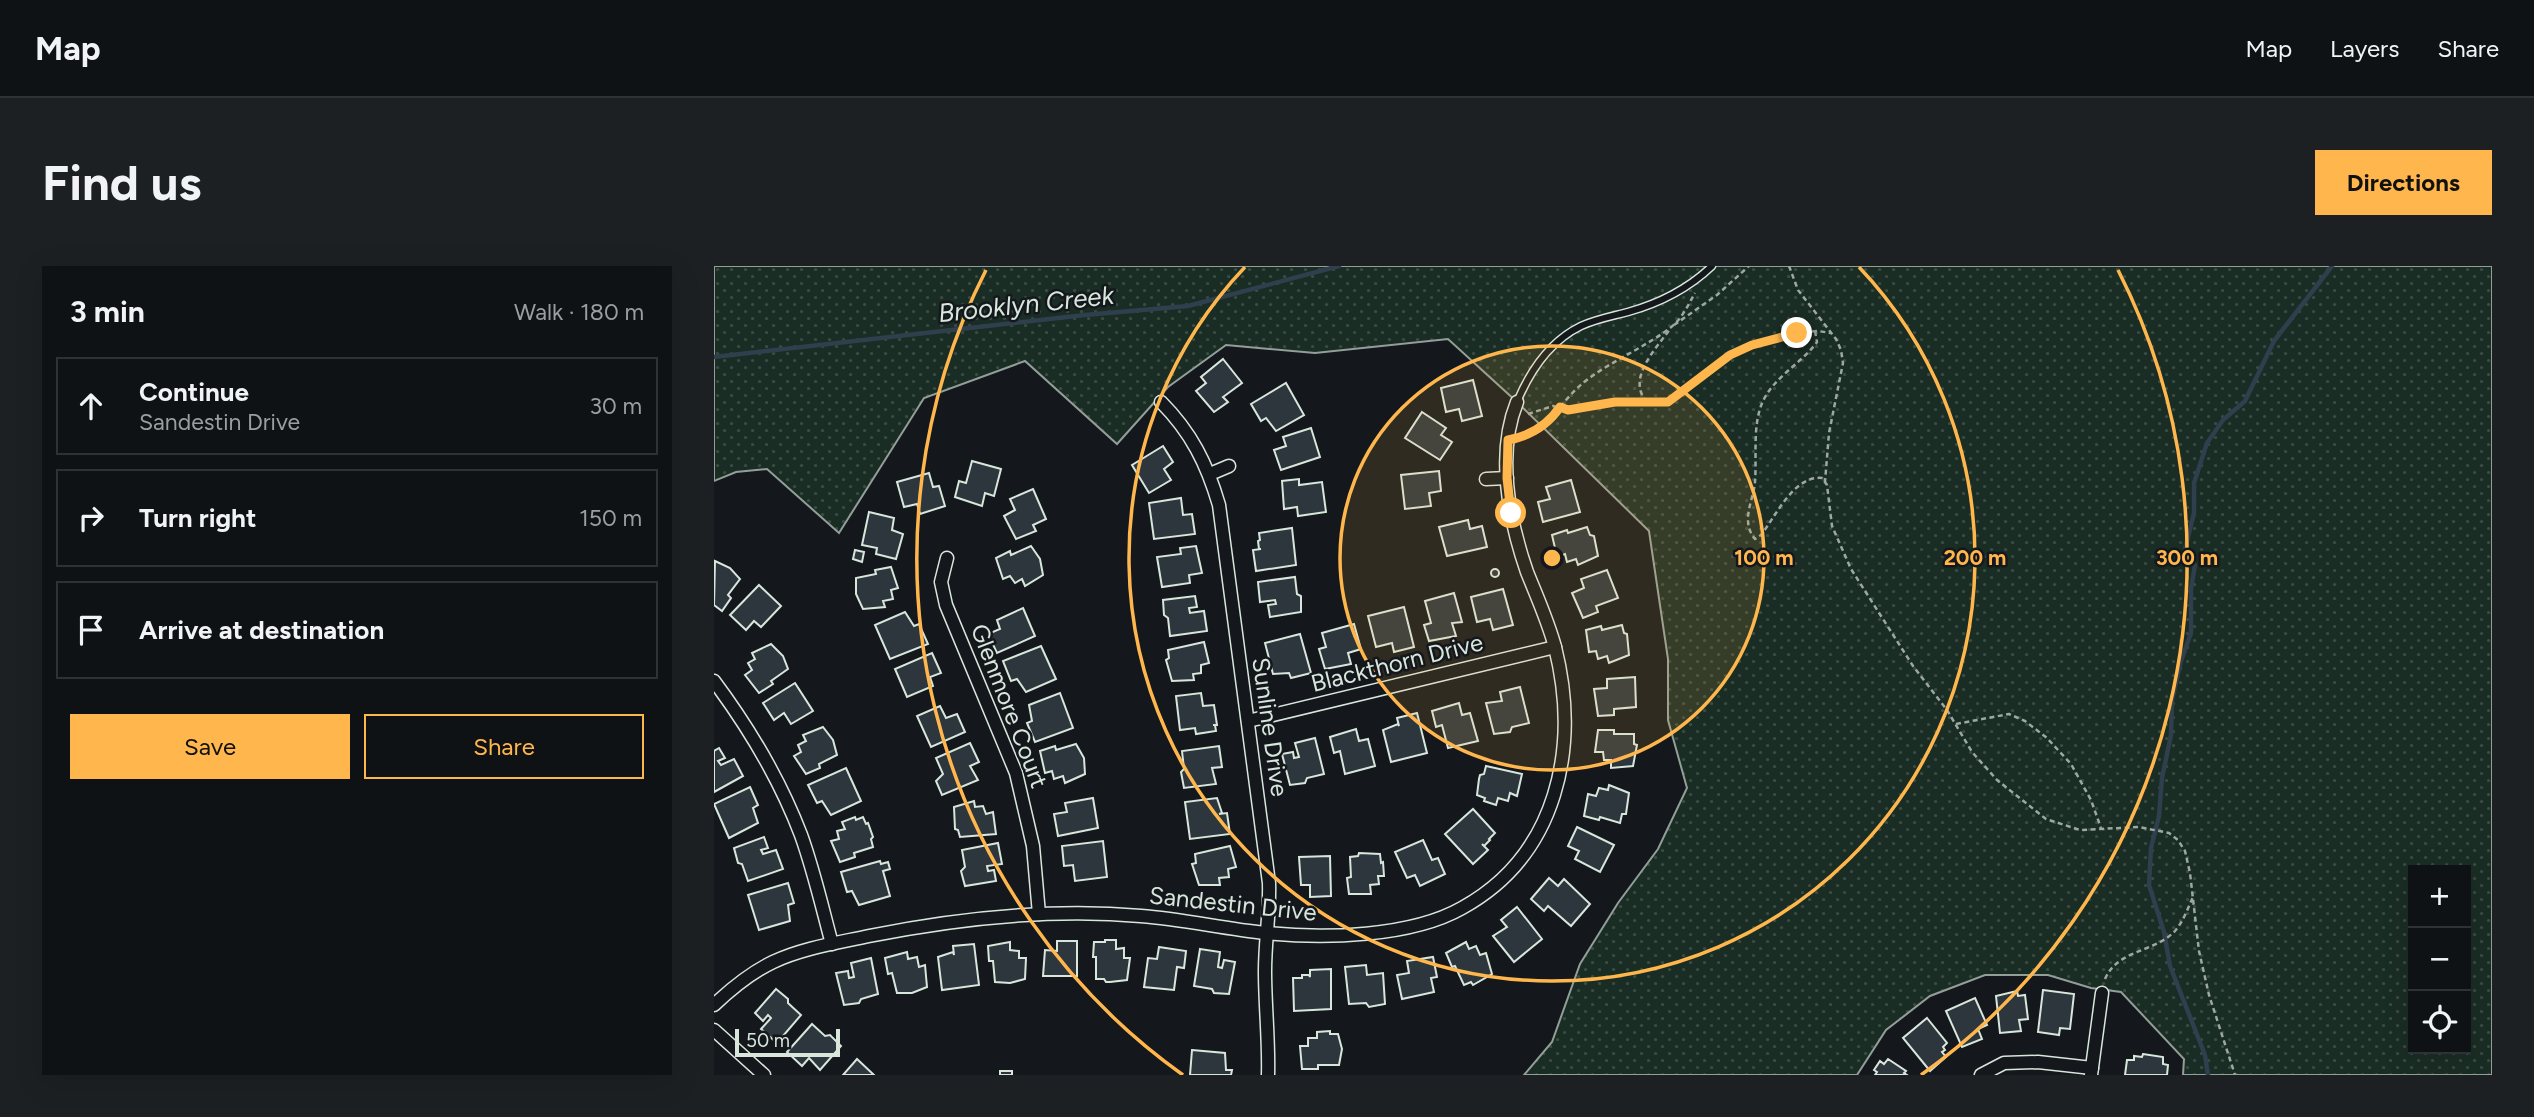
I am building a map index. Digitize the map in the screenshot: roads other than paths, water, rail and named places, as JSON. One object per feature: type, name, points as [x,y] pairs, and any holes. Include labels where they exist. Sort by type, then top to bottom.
[{"type":"street","name":"Sunline Drive","points":[[1161,402],[1188,432],[1210,474],[1219,505],[1269,883],[1270,915],[1265,988],[1268,1075]]},
{"type":"street","name":"Sandestin Drive","points":[[714,1005],[749,975],[773,962],[832,944],[925,925],[1039,914],[1139,916],[1268,933],[1338,935],[1414,927],[1461,909],[1484,895],[1523,857],[1538,835],[1557,788],[1562,762],[1564,720],[1555,647],[1519,547],[1511,513],[1507,478],[1508,440],[1511,417],[1517,402]]},
{"type":"street","points":[[1210,474],[1229,466]]},
{"type":"street","points":[[1486,479],[1507,478]]},
{"type":"street","name":"Glenmore Court","points":[[947,558],[941,582],[946,605],[1005,742],[1019,782],[1033,846],[1039,914]]},
{"type":"street","name":"Blackthorn Drive","points":[[1248,721],[1555,647]]},
{"type":"street","points":[[714,681],[739,716],[782,793],[815,878],[832,944]]},
{"type":"street","points":[[1981,1075],[2004,1063],[2038,1062],[2092,1071],[2102,993]]},
{"type":"street","points":[[714,1030],[764,1075]]},
{"type":"lane","points":[[1517,402],[1534,368],[1560,340],[1581,326],[1664,300],[1712,266]]},
{"type":"waterway","name":"Brooklyn Creek","points":[[714,357],[1188,306],[1339,266]]},
{"type":"waterway","points":[[2208,1075],[2205,1055],[2170,966],[2164,932],[2149,885],[2151,848],[2159,816],[2162,778],[2171,735],[2172,700],[2191,633],[2191,589],[2195,565],[2184,553],[2194,513],[2194,483],[2207,443],[2223,420],[2245,401],[2274,341],[2332,266]]}]
